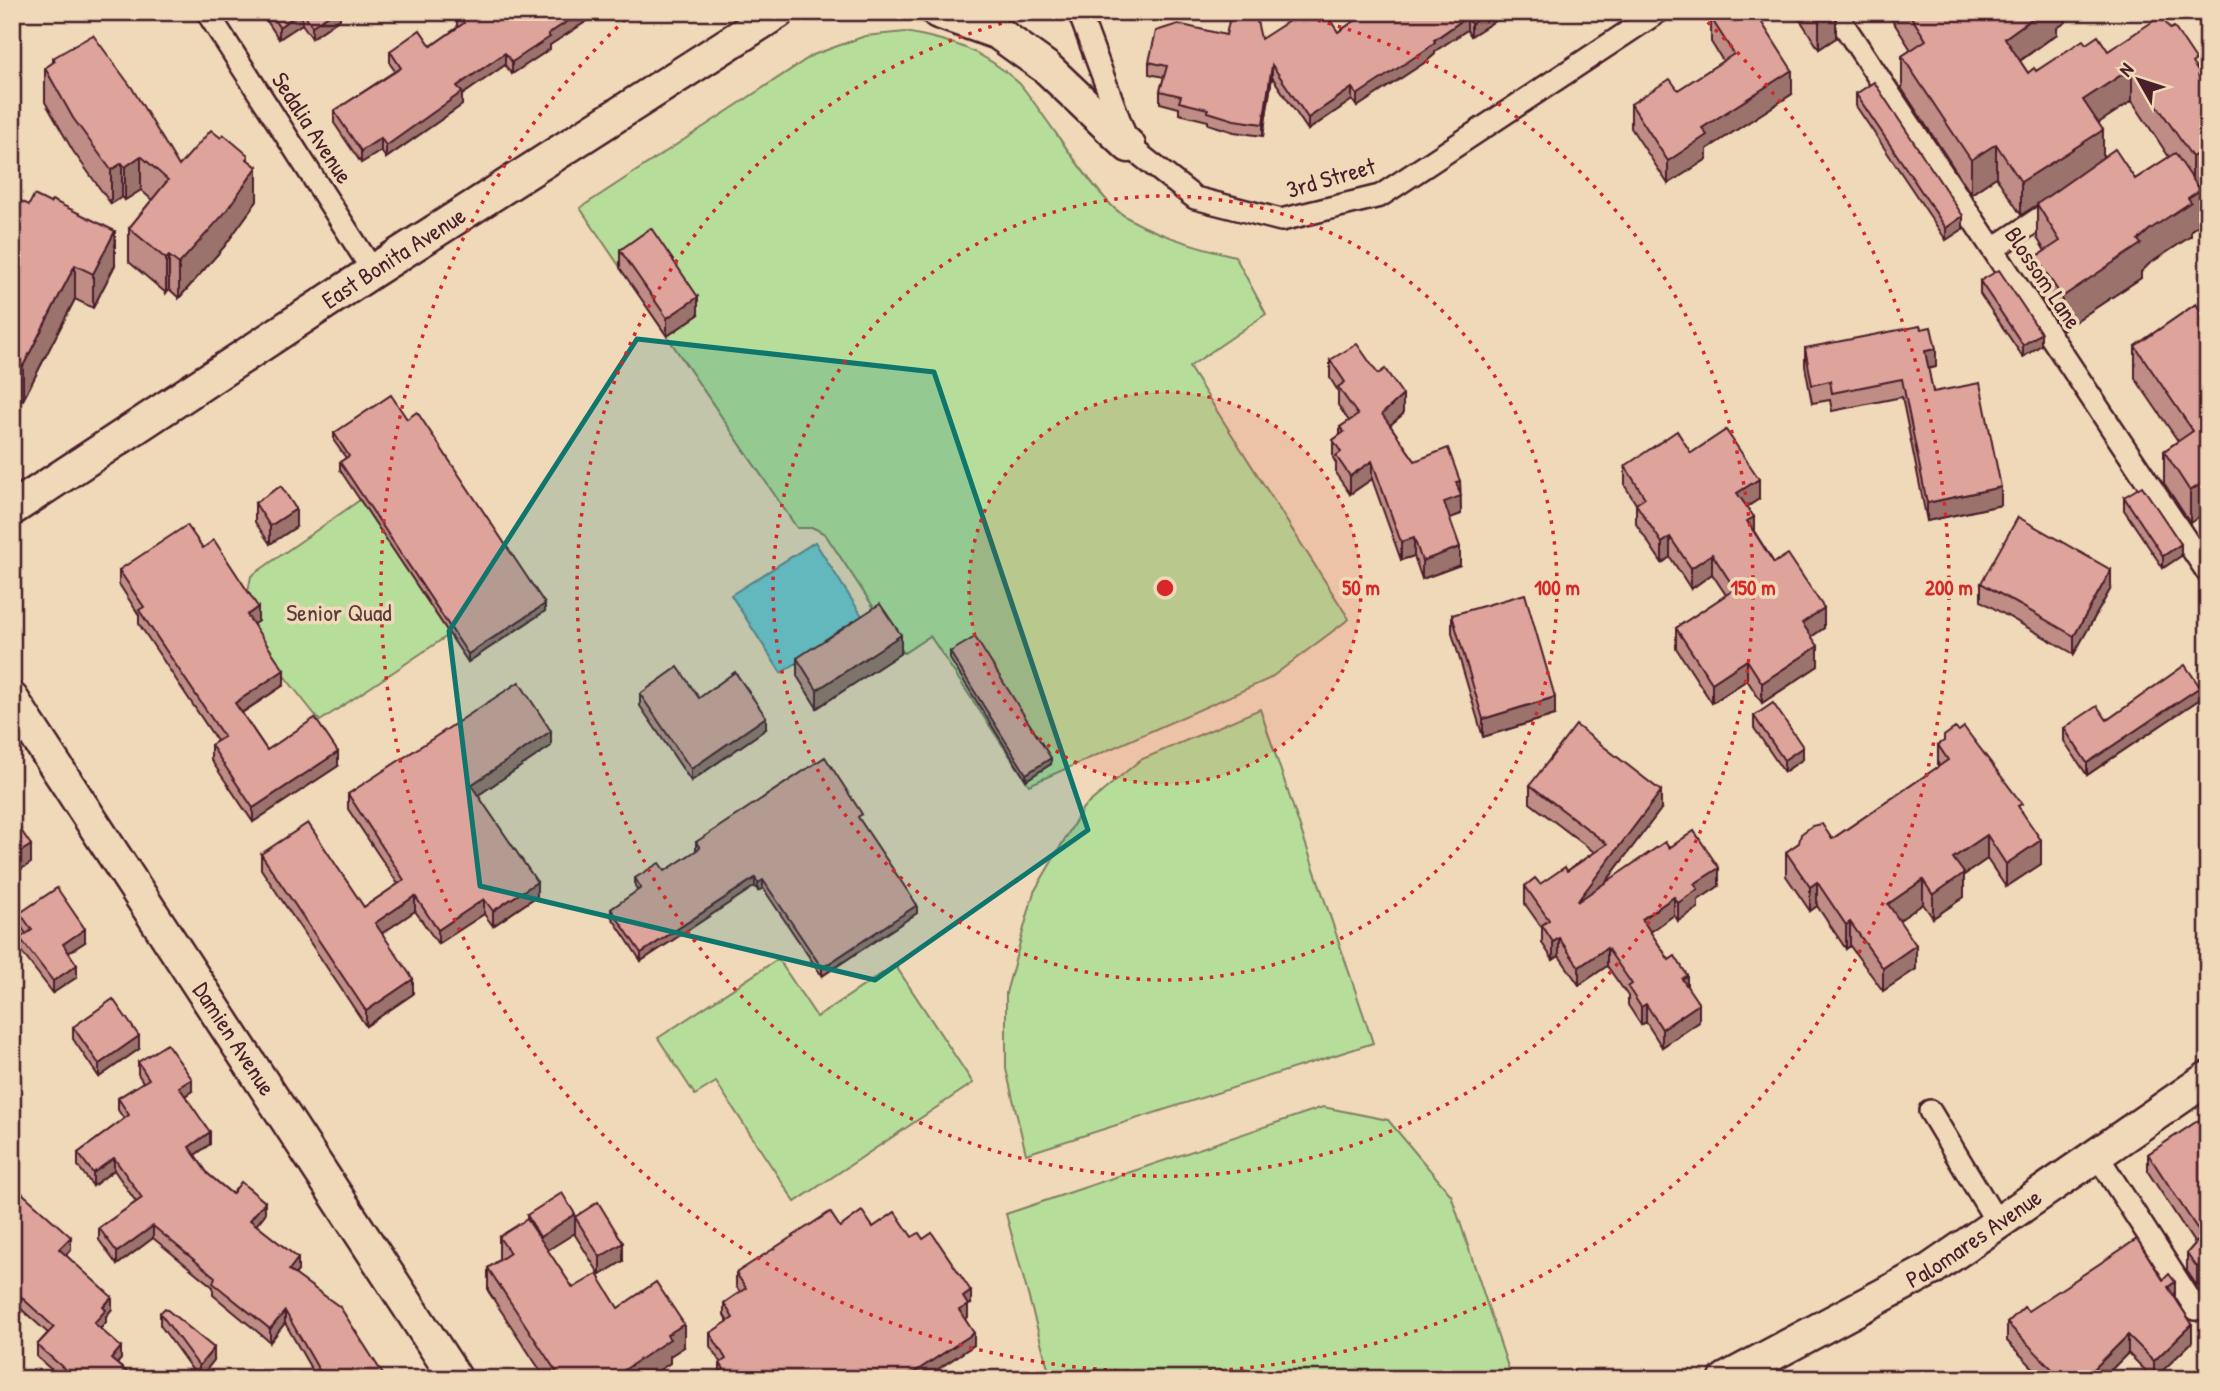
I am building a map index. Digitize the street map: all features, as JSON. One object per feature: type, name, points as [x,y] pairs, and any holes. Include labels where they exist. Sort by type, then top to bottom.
[{"type":"street","name":"Sedalia Avenue","points":[[207,12],[373,271]]},
{"type":"street","name":"East Bonita Avenue","points":[[12,509],[373,271],[778,12]]},
{"type":"street","points":[[939,12],[998,33],[1048,69],[1129,146]]},
{"type":"street","points":[[1079,12],[1129,146]]},
{"type":"street","name":"3rd Street","points":[[1129,146],[1195,198],[1281,220],[1380,196],[1658,12]]},
{"type":"street","name":"Blossom Lane","points":[[1835,12],[2208,573]]},
{"type":"street","points":[[1993,249],[2082,190]]},
{"type":"street","name":"Damien Avenue","points":[[12,699],[456,1379]]},
{"type":"street","name":"Palomares Avenue","points":[[1726,1379],[1930,1270],[2208,1078]]},
{"type":"street","points":[[1930,1111],[1998,1224]]},
{"type":"street","points":[[2096,1155],[2196,1309]]},
{"type":"highlighted area","points":[[637,339],[934,372],[1088,830],[875,980],[480,886],[449,631]]},
{"type":"green space","points":[[905,32],[953,43],[980,55],[1006,72],[1020,84],[1099,192],[1122,214],[1169,237],[1235,256],[1266,314],[1189,367],[1349,619],[1269,679],[1029,785],[930,636],[904,653],[825,534],[814,528],[797,528],[580,208],[813,55],[865,36]]},
{"type":"green space","name":"Senior Quad","points":[[360,500],[450,634],[320,721],[247,629],[246,602],[251,576]]},
{"type":"green space","points":[[1260,709],[1373,1043],[1026,1154],[1006,1069],[1006,993],[1034,892],[1083,808],[1140,760]]},
{"type":"green space","points":[[778,959],[817,1017],[895,965],[973,1083],[795,1202],[716,1082],[695,1095],[658,1038]]},
{"type":"green space","points":[[1323,1107],[1388,1120],[1451,1195],[1512,1379],[1051,1379],[1006,1214]]},
{"type":"water","points":[[815,542],[864,619],[781,673],[731,595]]},
{"type":"building","points":[[269,12],[301,12],[279,27]]},
{"type":"building","points":[[303,12],[333,12],[312,26]]},
{"type":"building","points":[[458,12],[582,12],[512,62],[505,53],[457,86],[462,92],[386,146],[381,138],[361,151],[334,111],[401,68],[390,51],[420,30],[431,46],[464,23]]},
{"type":"building","points":[[1231,12],[1255,12],[1261,39],[1303,12],[1325,12],[1338,32],[1368,12],[1489,12],[1471,24],[1467,17],[1434,40],[1427,49],[1357,95],[1352,88],[1308,118],[1272,65],[1263,124],[1234,120],[1208,112],[1208,109],[1179,102],[1181,96],[1160,91],[1167,66],[1149,62],[1156,31],[1178,24],[1226,35]]},
{"type":"building","points":[[1720,12],[1755,12],[1792,70],[1702,128],[1707,135],[1668,161],[1631,104],[1670,79],[1678,90],[1734,54],[1711,18]]},
{"type":"building","points":[[1908,12],[2041,12],[2005,38],[2028,73],[2034,68],[2036,71],[2083,40],[2086,44],[2098,36],[2108,51],[2161,16],[2170,29],[2174,27],[2196,60],[2192,63],[2208,90],[2208,147],[2192,157],[2132,68],[2083,100],[2103,130],[2021,182],[1996,144],[1971,160],[1902,56],[1926,40]]},
{"type":"building","points":[[93,35],[132,88],[179,166],[211,130],[221,138],[223,134],[248,155],[247,159],[257,167],[224,214],[179,264],[169,256],[166,259],[129,228],[168,180],[141,156],[125,167],[122,163],[111,170],[73,118],[45,68],[55,61],[53,58]]},
{"type":"building","points":[[1874,82],[1963,216],[1946,228],[1856,94]]},
{"type":"building","points":[[2115,149],[2135,179],[2175,153],[2200,190],[2188,198],[2191,202],[2138,240],[2141,244],[2062,297],[2036,257],[2060,241],[2037,204]]},
{"type":"building","points":[[34,195],[50,203],[52,200],[115,231],[93,274],[75,265],[23,366],[12,361],[12,209],[17,199],[29,205]]},
{"type":"building","points":[[651,228],[698,297],[667,318],[620,250]]},
{"type":"building","points":[[1999,270],[2041,333],[2023,345],[1980,281]]},
{"type":"building","points":[[2196,304],[2208,322],[2208,479],[2190,491],[2164,451],[2193,431],[2135,346]]},
{"type":"building","points":[[1920,326],[1921,329],[1931,327],[1936,349],[1925,351],[1933,392],[1980,383],[2001,487],[1927,503],[1902,379],[1832,393],[1830,381],[1812,385],[1805,348]]},
{"type":"building","points":[[1357,344],[1378,374],[1385,369],[1403,395],[1382,414],[1415,461],[1448,448],[1460,481],[1456,482],[1461,496],[1444,502],[1460,547],[1422,561],[1414,538],[1401,542],[1372,461],[1350,476],[1336,456],[1341,452],[1333,440],[1344,432],[1340,427],[1358,415],[1338,387],[1345,382],[1330,360]]},
{"type":"building","points":[[391,395],[407,419],[417,412],[545,604],[468,654],[340,462],[349,456],[334,433]]},
{"type":"building","points":[[1726,430],[1759,479],[1737,493],[1754,517],[1747,521],[1774,563],[1788,554],[1824,608],[1802,623],[1818,646],[1762,683],[1747,660],[1712,683],[1676,628],[1735,589],[1712,554],[1691,568],[1670,537],[1662,543],[1636,504],[1645,498],[1625,466],[1677,431],[1691,453]]},
{"type":"building","points":[[281,486],[296,509],[270,526],[255,503]]},
{"type":"building","points":[[2142,486],[2181,544],[2163,556],[2124,497]]},
{"type":"building","points":[[2018,517],[2111,570],[2074,636],[1981,583]]},
{"type":"building","points":[[187,525],[203,548],[214,540],[258,607],[247,615],[284,670],[235,703],[267,750],[315,718],[338,752],[253,808],[211,745],[224,737],[139,610],[144,607],[119,570]]},
{"type":"building","points":[[1525,594],[1555,697],[1483,719],[1452,615]]},
{"type":"building","points":[[880,604],[901,635],[817,690],[797,658]]},
{"type":"building","points":[[975,637],[1051,758],[1026,774],[950,652]]},
{"type":"building","points":[[2185,665],[2200,687],[2087,763],[2064,728],[2097,706],[2107,720]]},
{"type":"building","points":[[678,667],[699,698],[735,672],[766,717],[691,769],[640,694]]},
{"type":"building","points":[[519,682],[551,731],[471,785],[537,882],[493,911],[484,899],[438,930],[415,896],[375,923],[413,979],[366,1011],[261,854],[308,823],[364,907],[404,880],[348,794]]},
{"type":"building","points":[[1773,703],[1803,747],[1784,760],[1754,716]]},
{"type":"building","points":[[1576,725],[1661,791],[1577,902],[1665,842],[1669,848],[1694,831],[1719,868],[1694,884],[1698,889],[1678,903],[1674,897],[1642,919],[1669,960],[1675,956],[1687,975],[1682,979],[1699,1004],[1662,1029],[1646,1004],[1641,1007],[1628,987],[1632,984],[1607,948],[1579,967],[1559,938],[1553,942],[1542,925],[1549,920],[1525,886],[1535,878],[1540,884],[1565,867],[1567,871],[1607,844],[1530,785]]},
{"type":"building","points":[[1964,727],[2022,804],[2018,806],[2041,840],[2006,864],[1987,835],[1953,858],[1964,873],[1933,895],[1923,880],[1888,904],[1916,945],[1883,968],[1850,922],[1846,925],[1817,882],[1810,887],[1786,852],[1799,843],[1801,834],[1812,826],[1822,824],[1832,839],[1948,760],[1938,745],[1944,741],[1944,736],[1955,728],[1959,731]]},
{"type":"building","points":[[825,757],[862,814],[858,817],[917,905],[822,968],[763,880],[758,883],[755,878],[641,953],[611,909],[641,888],[635,878],[659,863],[665,871],[700,848],[696,842]]},
{"type":"building","points":[[12,817],[31,845],[12,857]]},
{"type":"building","points":[[57,888],[85,929],[63,944],[77,965],[53,981],[20,938],[32,930],[20,913]]},
{"type":"building","points":[[113,999],[139,1036],[99,1064],[73,1027]]},
{"type":"building","points":[[167,1044],[192,1079],[179,1087],[210,1132],[189,1147],[208,1174],[232,1194],[241,1182],[265,1202],[250,1220],[298,1258],[289,1270],[340,1307],[386,1379],[320,1379],[323,1377],[285,1311],[270,1329],[213,1283],[215,1277],[153,1226],[117,1252],[99,1228],[142,1198],[114,1158],[93,1173],[78,1153],[129,1115],[118,1098],[149,1079],[138,1062]]},
{"type":"building","points":[[2208,1114],[2208,1260],[2197,1267],[2187,1253],[2202,1236],[2148,1154]]},
{"type":"building","points":[[12,1184],[71,1237],[59,1249],[112,1297],[103,1307],[106,1310],[94,1323],[121,1347],[111,1359],[135,1379],[63,1379],[68,1372],[37,1345],[54,1327],[20,1296],[17,1300],[12,1296]]},
{"type":"building","points":[[562,1193],[575,1214],[540,1237],[527,1215]]},
{"type":"building","points":[[598,1202],[623,1243],[600,1257],[575,1217]]},
{"type":"building","points":[[862,1211],[873,1227],[895,1212],[912,1237],[919,1233],[923,1239],[932,1233],[971,1291],[963,1297],[968,1305],[959,1310],[974,1333],[904,1379],[716,1379],[714,1376],[724,1369],[720,1363],[726,1359],[710,1333],[733,1318],[724,1303],[746,1288],[736,1273],[830,1212],[840,1227]]},
{"type":"building","points":[[527,1219],[573,1288],[597,1274],[618,1308],[656,1282],[684,1324],[667,1335],[670,1339],[611,1379],[561,1379],[488,1268],[510,1253],[499,1237]]},
{"type":"building","points":[[2137,1239],[2163,1280],[2169,1274],[2175,1282],[2168,1287],[2192,1324],[2154,1361],[2128,1335],[2084,1379],[2062,1379],[2007,1323],[2024,1307],[2028,1311]]},
{"type":"building","points":[[165,1308],[214,1348],[199,1366],[160,1313]]},
{"type":"railway","points":[[2200,1379],[2208,1371]]}]
